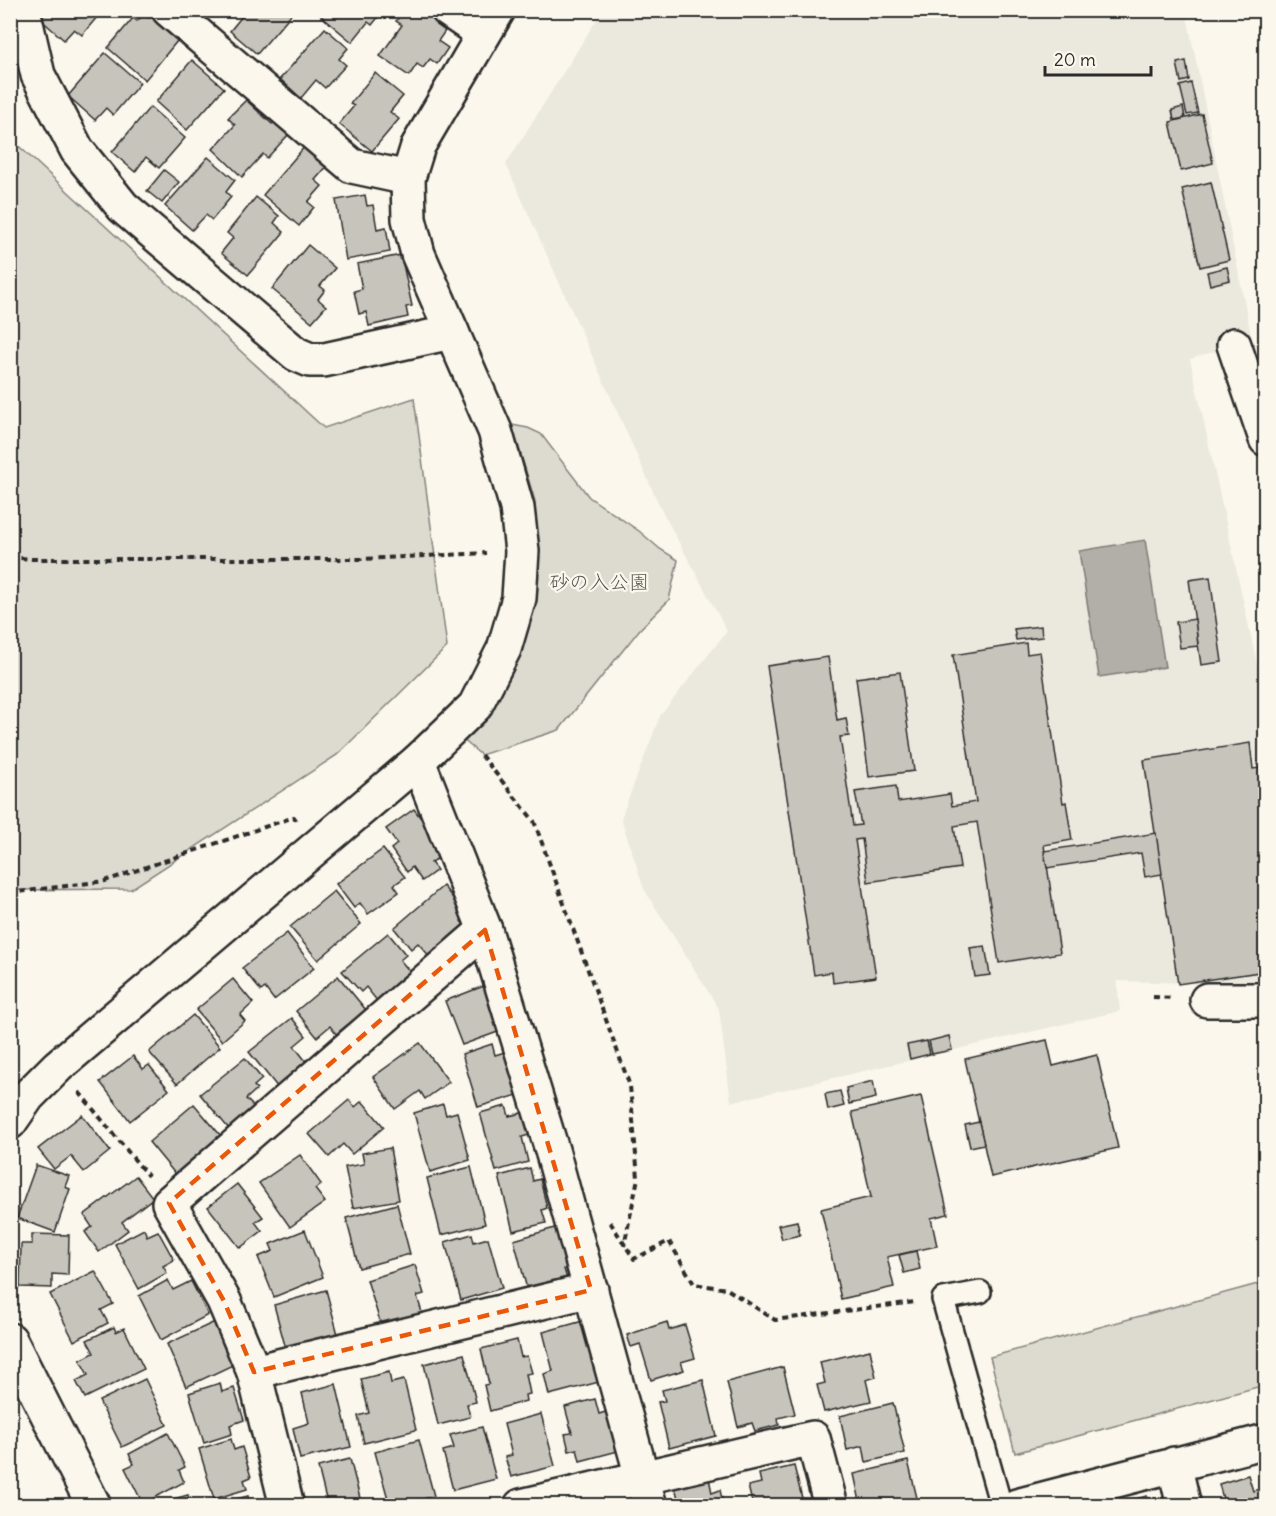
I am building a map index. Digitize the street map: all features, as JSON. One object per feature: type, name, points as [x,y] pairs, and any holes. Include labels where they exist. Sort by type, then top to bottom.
[{"type":"street","points":[[23,10],[38,75],[83,158],[123,207],[296,354],[310,360],[324,360],[452,332]]},
{"type":"street","points":[[168,10],[352,166],[408,178]]},
{"type":"street","points":[[10,1122],[28,1096],[58,1066],[418,761],[475,706],[504,649],[519,598],[522,551],[517,508],[498,440],[418,254],[409,219],[408,178],[418,146],[490,22],[448,10]]},
{"type":"street","points":[[1234,345],[1266,439]]},
{"type":"street","points":[[418,761],[485,930],[552,1150],[646,1491]]},
{"type":"street","points":[[288,1506],[254,1372],[224,1301],[169,1203],[485,930]]},
{"type":"street","points":[[1207,1000],[1266,1000]]},
{"type":"street","points":[[254,1372],[591,1290]]},
{"type":"street","points":[[10,1340],[94,1506]]},
{"type":"street","points":[[521,1506],[646,1491],[813,1438],[831,1506]]},
{"type":"street","points":[[1017,1506],[1266,1441]]},
{"type":"street","points":[[1174,1464],[1185,1506]]},
{"type":"lane","points":[[980,1292],[943,1299],[1001,1506]]},
{"type":"path","points":[[10,557],[32,559],[362,559],[522,551]]},
{"type":"path","points":[[481,755],[534,821],[630,1086],[638,1178],[624,1246]]},
{"type":"path","points":[[10,893],[105,881],[294,817],[318,846]]},
{"type":"path","points":[[58,1066],[169,1203]]},
{"type":"path","points":[[606,1216],[634,1259],[669,1242],[694,1284],[727,1289],[776,1320],[943,1299]]},
{"type":"highlighted area","points":[[485,930],[591,1290],[254,1372],[224,1301],[169,1203]]},
{"type":"shaded area","points":[[602,11],[1186,11],[1252,340],[1190,359],[1265,700],[1265,985],[1117,981],[1120,1011],[731,1102],[719,1009],[644,889],[621,818],[660,716],[727,631],[661,509],[506,164]]},
{"type":"shaded area","points":[[1145,540],[1165,667],[1099,677],[1079,551]]},
{"type":"green space","points":[[10,138],[324,428],[414,398],[447,647],[337,755],[131,889],[11,890]]},
{"type":"green space","name":"砂の入公園","points":[[512,425],[528,428],[541,434],[589,497],[678,560],[669,600],[640,629],[559,730],[481,755],[461,738],[496,701],[513,660],[537,565],[535,501]]},
{"type":"green space","points":[[1265,1282],[1265,1385],[1015,1453],[990,1357]]},
{"type":"building","points":[[45,10],[103,10],[82,35],[74,29],[64,40],[39,18]]},
{"type":"building","points":[[239,10],[291,10],[293,12],[257,54],[230,31],[243,15]]},
{"type":"building","points":[[323,10],[384,10],[372,25],[368,22],[352,42],[320,15]]},
{"type":"building","points":[[404,10],[429,10],[441,20],[437,25],[445,31],[438,41],[448,48],[437,64],[430,59],[423,68],[417,64],[409,76],[380,56],[402,25],[396,21]]},
{"type":"building","points":[[154,12],[182,35],[145,80],[108,48],[133,18],[137,21],[144,14],[149,18]]},
{"type":"building","points":[[325,28],[348,48],[339,59],[346,65],[325,88],[316,80],[301,98],[280,79]]},
{"type":"building","points":[[105,53],[140,83],[113,115],[106,108],[95,120],[68,96]]},
{"type":"building","points":[[192,60],[224,88],[187,130],[156,102]]},
{"type":"building","points":[[1186,61],[1189,80],[1181,82],[1177,63]]},
{"type":"building","points":[[375,73],[403,96],[390,112],[399,119],[372,151],[339,124],[354,106],[350,104]]},
{"type":"building","points":[[1191,83],[1198,113],[1187,115],[1180,86]]},
{"type":"building","points":[[246,100],[272,124],[276,119],[290,133],[267,158],[263,154],[242,177],[213,149],[235,125],[228,118]]},
{"type":"building","points":[[150,107],[185,138],[159,168],[146,157],[135,172],[112,152]]},
{"type":"building","points":[[1183,107],[1185,118],[1174,120],[1172,110]]},
{"type":"building","points":[[1202,114],[1213,163],[1181,171],[1170,122]]},
{"type":"building","points":[[306,145],[329,164],[315,180],[322,186],[308,202],[314,207],[299,226],[263,195]]},
{"type":"building","points":[[208,157],[235,180],[226,192],[231,197],[212,220],[206,215],[192,230],[165,206]]},
{"type":"building","points":[[164,170],[179,182],[162,203],[147,191]]},
{"type":"building","points":[[1211,182],[1229,260],[1200,267],[1182,189]]},
{"type":"building","points":[[365,195],[367,206],[373,205],[377,229],[386,227],[390,252],[346,260],[336,200]]},
{"type":"building","points":[[256,197],[279,216],[274,223],[284,232],[248,275],[221,253],[233,238],[227,233]]},
{"type":"building","points":[[308,245],[335,268],[320,286],[325,290],[318,299],[326,306],[312,322],[272,289]]},
{"type":"building","points":[[401,255],[412,306],[406,307],[408,317],[369,326],[366,312],[359,314],[354,291],[362,289],[357,264]]},
{"type":"building","points":[[1227,267],[1230,280],[1210,285],[1207,272]]},
{"type":"building","points":[[1210,577],[1222,662],[1201,665],[1189,580]]},
{"type":"building","points":[[1195,619],[1198,646],[1180,648],[1176,622]]},
{"type":"building","points":[[1041,626],[1042,637],[1016,640],[1014,629]]},
{"type":"building","points":[[1026,643],[1027,654],[1040,652],[1063,803],[1066,802],[1072,840],[1044,845],[1060,953],[999,963],[977,822],[954,826],[960,868],[868,882],[862,839],[855,840],[876,977],[833,983],[832,972],[814,975],[767,666],[828,657],[837,720],[846,718],[849,736],[840,737],[853,826],[861,825],[855,792],[896,786],[898,802],[950,794],[952,806],[976,802],[953,655]]},
{"type":"building","points":[[900,672],[914,771],[869,777],[856,678]]},
{"type":"building","points":[[1250,743],[1253,769],[1266,767],[1266,971],[1178,984],[1144,760]]},
{"type":"building","points":[[414,809],[446,852],[431,863],[437,870],[422,881],[412,867],[407,872],[391,849],[397,844],[386,829]]},
{"type":"building","points":[[1156,833],[1162,874],[1145,877],[1141,853],[1047,868],[1044,851]]},
{"type":"building","points":[[383,849],[405,877],[394,885],[399,892],[368,914],[360,903],[354,908],[336,884]]},
{"type":"building","points":[[443,886],[467,915],[461,921],[466,927],[431,958],[418,943],[411,949],[394,928]]},
{"type":"building","points":[[334,891],[361,924],[318,960],[290,927]]},
{"type":"building","points":[[287,933],[314,968],[274,1000],[265,988],[261,991],[242,968]]},
{"type":"building","points":[[388,933],[406,955],[400,960],[412,974],[378,1002],[366,987],[361,992],[342,971]]},
{"type":"building","points":[[985,946],[990,975],[975,977],[970,948]]},
{"type":"building","points":[[338,976],[366,1010],[336,1034],[330,1026],[317,1037],[296,1011]]},
{"type":"building","points":[[233,979],[253,1003],[240,1015],[245,1021],[222,1041],[196,1010]]},
{"type":"building","points":[[489,984],[506,1029],[462,1045],[445,1001]]},
{"type":"building","points":[[193,1015],[220,1047],[177,1084],[149,1052]]},
{"type":"building","points":[[292,1018],[306,1036],[294,1046],[309,1065],[279,1089],[249,1052]]},
{"type":"building","points":[[949,1036],[952,1050],[932,1054],[929,1041]]},
{"type":"building","points":[[1047,1040],[1053,1066],[1097,1055],[1118,1148],[991,1177],[965,1059]]},
{"type":"building","points":[[927,1041],[930,1054],[910,1059],[907,1045]]},
{"type":"building","points":[[420,1043],[449,1082],[425,1099],[420,1091],[395,1109],[373,1077]]},
{"type":"building","points":[[492,1044],[495,1055],[515,1049],[521,1094],[478,1107],[462,1054]]},
{"type":"building","points":[[133,1056],[143,1069],[149,1065],[169,1090],[130,1121],[100,1082]]},
{"type":"building","points":[[245,1058],[262,1079],[254,1086],[257,1089],[246,1099],[255,1108],[229,1129],[200,1094]]},
{"type":"building","points":[[873,1081],[876,1098],[849,1104],[846,1088]]},
{"type":"building","points":[[840,1091],[844,1106],[828,1110],[825,1094]]},
{"type":"building","points":[[921,1096],[948,1214],[931,1218],[937,1246],[887,1257],[894,1287],[841,1299],[821,1209],[871,1197],[852,1112]]},
{"type":"building","points":[[349,1100],[355,1107],[362,1101],[384,1127],[352,1154],[343,1144],[329,1157],[309,1134]]},
{"type":"building","points":[[194,1104],[221,1136],[176,1175],[149,1142]]},
{"type":"building","points":[[443,1104],[446,1115],[457,1112],[470,1160],[430,1172],[414,1113]]},
{"type":"building","points":[[506,1106],[509,1116],[526,1112],[533,1134],[522,1137],[528,1162],[496,1171],[480,1113]]},
{"type":"building","points":[[82,1115],[110,1151],[84,1172],[71,1156],[54,1169],[38,1149]]},
{"type":"building","points":[[979,1122],[984,1144],[970,1147],[965,1125]]},
{"type":"building","points":[[390,1148],[399,1200],[353,1208],[345,1167],[364,1164],[362,1153]]},
{"type":"building","points":[[300,1155],[321,1184],[315,1189],[325,1202],[290,1227],[259,1183]]},
{"type":"building","points":[[36,1165],[69,1176],[65,1187],[70,1189],[55,1232],[17,1218]]},
{"type":"building","points":[[471,1167],[485,1224],[441,1235],[427,1178]]},
{"type":"building","points":[[530,1168],[533,1181],[540,1179],[547,1208],[542,1210],[546,1223],[513,1231],[499,1176]]},
{"type":"building","points":[[136,1176],[153,1198],[122,1222],[128,1230],[99,1252],[85,1232],[92,1227],[84,1215]]},
{"type":"building","points":[[237,1184],[263,1217],[255,1222],[262,1231],[240,1248],[208,1207]]},
{"type":"building","points":[[397,1204],[410,1254],[359,1268],[346,1218]]},
{"type":"building","points":[[797,1221],[800,1235],[782,1239],[778,1225]]},
{"type":"building","points":[[558,1227],[570,1268],[564,1269],[568,1282],[528,1293],[514,1240]]},
{"type":"building","points":[[144,1229],[147,1236],[158,1231],[174,1260],[163,1266],[167,1273],[139,1289],[115,1244]]},
{"type":"building","points":[[305,1230],[323,1277],[274,1297],[258,1257],[273,1251],[270,1244]]},
{"type":"building","points":[[32,1234],[69,1235],[68,1275],[52,1274],[52,1288],[20,1287],[21,1244],[32,1244]]},
{"type":"building","points":[[472,1234],[474,1242],[488,1238],[502,1288],[461,1300],[445,1242]]},
{"type":"building","points":[[916,1251],[920,1269],[904,1273],[899,1255]]},
{"type":"building","points":[[415,1265],[424,1294],[417,1296],[423,1316],[382,1328],[367,1280]]},
{"type":"building","points":[[95,1271],[113,1304],[101,1310],[108,1323],[74,1341],[50,1294]]},
{"type":"building","points":[[168,1280],[173,1290],[191,1281],[208,1315],[161,1340],[139,1296]]},
{"type":"building","points":[[326,1290],[339,1338],[287,1353],[274,1305]]},
{"type":"building","points":[[217,1321],[237,1363],[186,1387],[167,1344]]},
{"type":"building","points":[[583,1321],[599,1382],[549,1395],[544,1374],[553,1371],[543,1332]]},
{"type":"building","points":[[667,1322],[669,1330],[685,1325],[695,1358],[681,1362],[684,1370],[651,1380],[640,1344],[631,1347],[627,1335]]},
{"type":"building","points":[[114,1327],[116,1332],[124,1328],[144,1369],[85,1398],[76,1381],[88,1375],[80,1360],[94,1353],[87,1340]]},
{"type":"building","points":[[517,1340],[521,1357],[527,1356],[532,1373],[526,1374],[530,1394],[525,1395],[526,1401],[490,1411],[484,1385],[489,1384],[481,1349]]},
{"type":"building","points":[[870,1350],[876,1377],[866,1380],[871,1401],[824,1412],[817,1385],[825,1383],[820,1362]]},
{"type":"building","points":[[464,1354],[476,1402],[467,1404],[470,1417],[438,1425],[424,1364]]},
{"type":"building","points":[[783,1367],[795,1414],[778,1418],[779,1425],[755,1431],[752,1423],[738,1427],[727,1382]]},
{"type":"building","points":[[389,1372],[391,1383],[404,1380],[416,1430],[364,1443],[358,1416],[369,1413],[361,1379]]},
{"type":"building","points":[[145,1379],[167,1425],[122,1447],[99,1401]]},
{"type":"building","points":[[703,1380],[716,1436],[669,1448],[658,1402],[665,1401],[662,1390]]},
{"type":"building","points":[[220,1383],[222,1392],[234,1388],[244,1420],[230,1425],[232,1434],[204,1443],[189,1393]]},
{"type":"building","points":[[336,1384],[351,1447],[300,1459],[293,1428],[309,1423],[302,1393]]},
{"type":"building","points":[[595,1399],[599,1414],[609,1411],[618,1451],[580,1461],[577,1449],[569,1451],[565,1434],[572,1433],[565,1407]]},
{"type":"building","points":[[893,1403],[905,1453],[866,1462],[863,1446],[847,1450],[840,1416]]},
{"type":"building","points":[[541,1414],[555,1466],[511,1477],[505,1457],[512,1455],[504,1424]]},
{"type":"building","points":[[482,1427],[496,1479],[453,1490],[443,1451],[454,1448],[450,1435]]},
{"type":"building","points":[[168,1433],[185,1467],[179,1470],[184,1482],[143,1504],[125,1468],[134,1464],[129,1454]]},
{"type":"building","points":[[231,1439],[234,1450],[242,1447],[251,1477],[244,1480],[247,1489],[214,1499],[199,1449]]},
{"type":"building","points":[[419,1440],[434,1496],[390,1506],[375,1452]]},
{"type":"building","points":[[350,1459],[362,1506],[319,1506],[327,1503],[318,1467]]},
{"type":"building","points":[[908,1461],[919,1506],[876,1506],[875,1504],[861,1506],[854,1474]]},
{"type":"building","points":[[794,1466],[804,1506],[753,1506],[748,1486],[761,1483],[759,1474]]},
{"type":"building","points":[[1248,1475],[1253,1491],[1262,1488],[1266,1506],[1225,1506],[1219,1484]]},
{"type":"building","points":[[709,1478],[712,1493],[720,1490],[723,1504],[731,1502],[732,1506],[680,1506],[675,1487]]},
{"type":"building","points":[[188,1495],[191,1506],[156,1504]]},
{"type":"building","points":[[248,1496],[250,1504],[267,1500],[268,1506],[219,1506],[218,1504]]},
{"type":"building","points":[[1147,1496],[1149,1501],[1168,1497],[1170,1506],[1134,1506],[1132,1500]]}]
